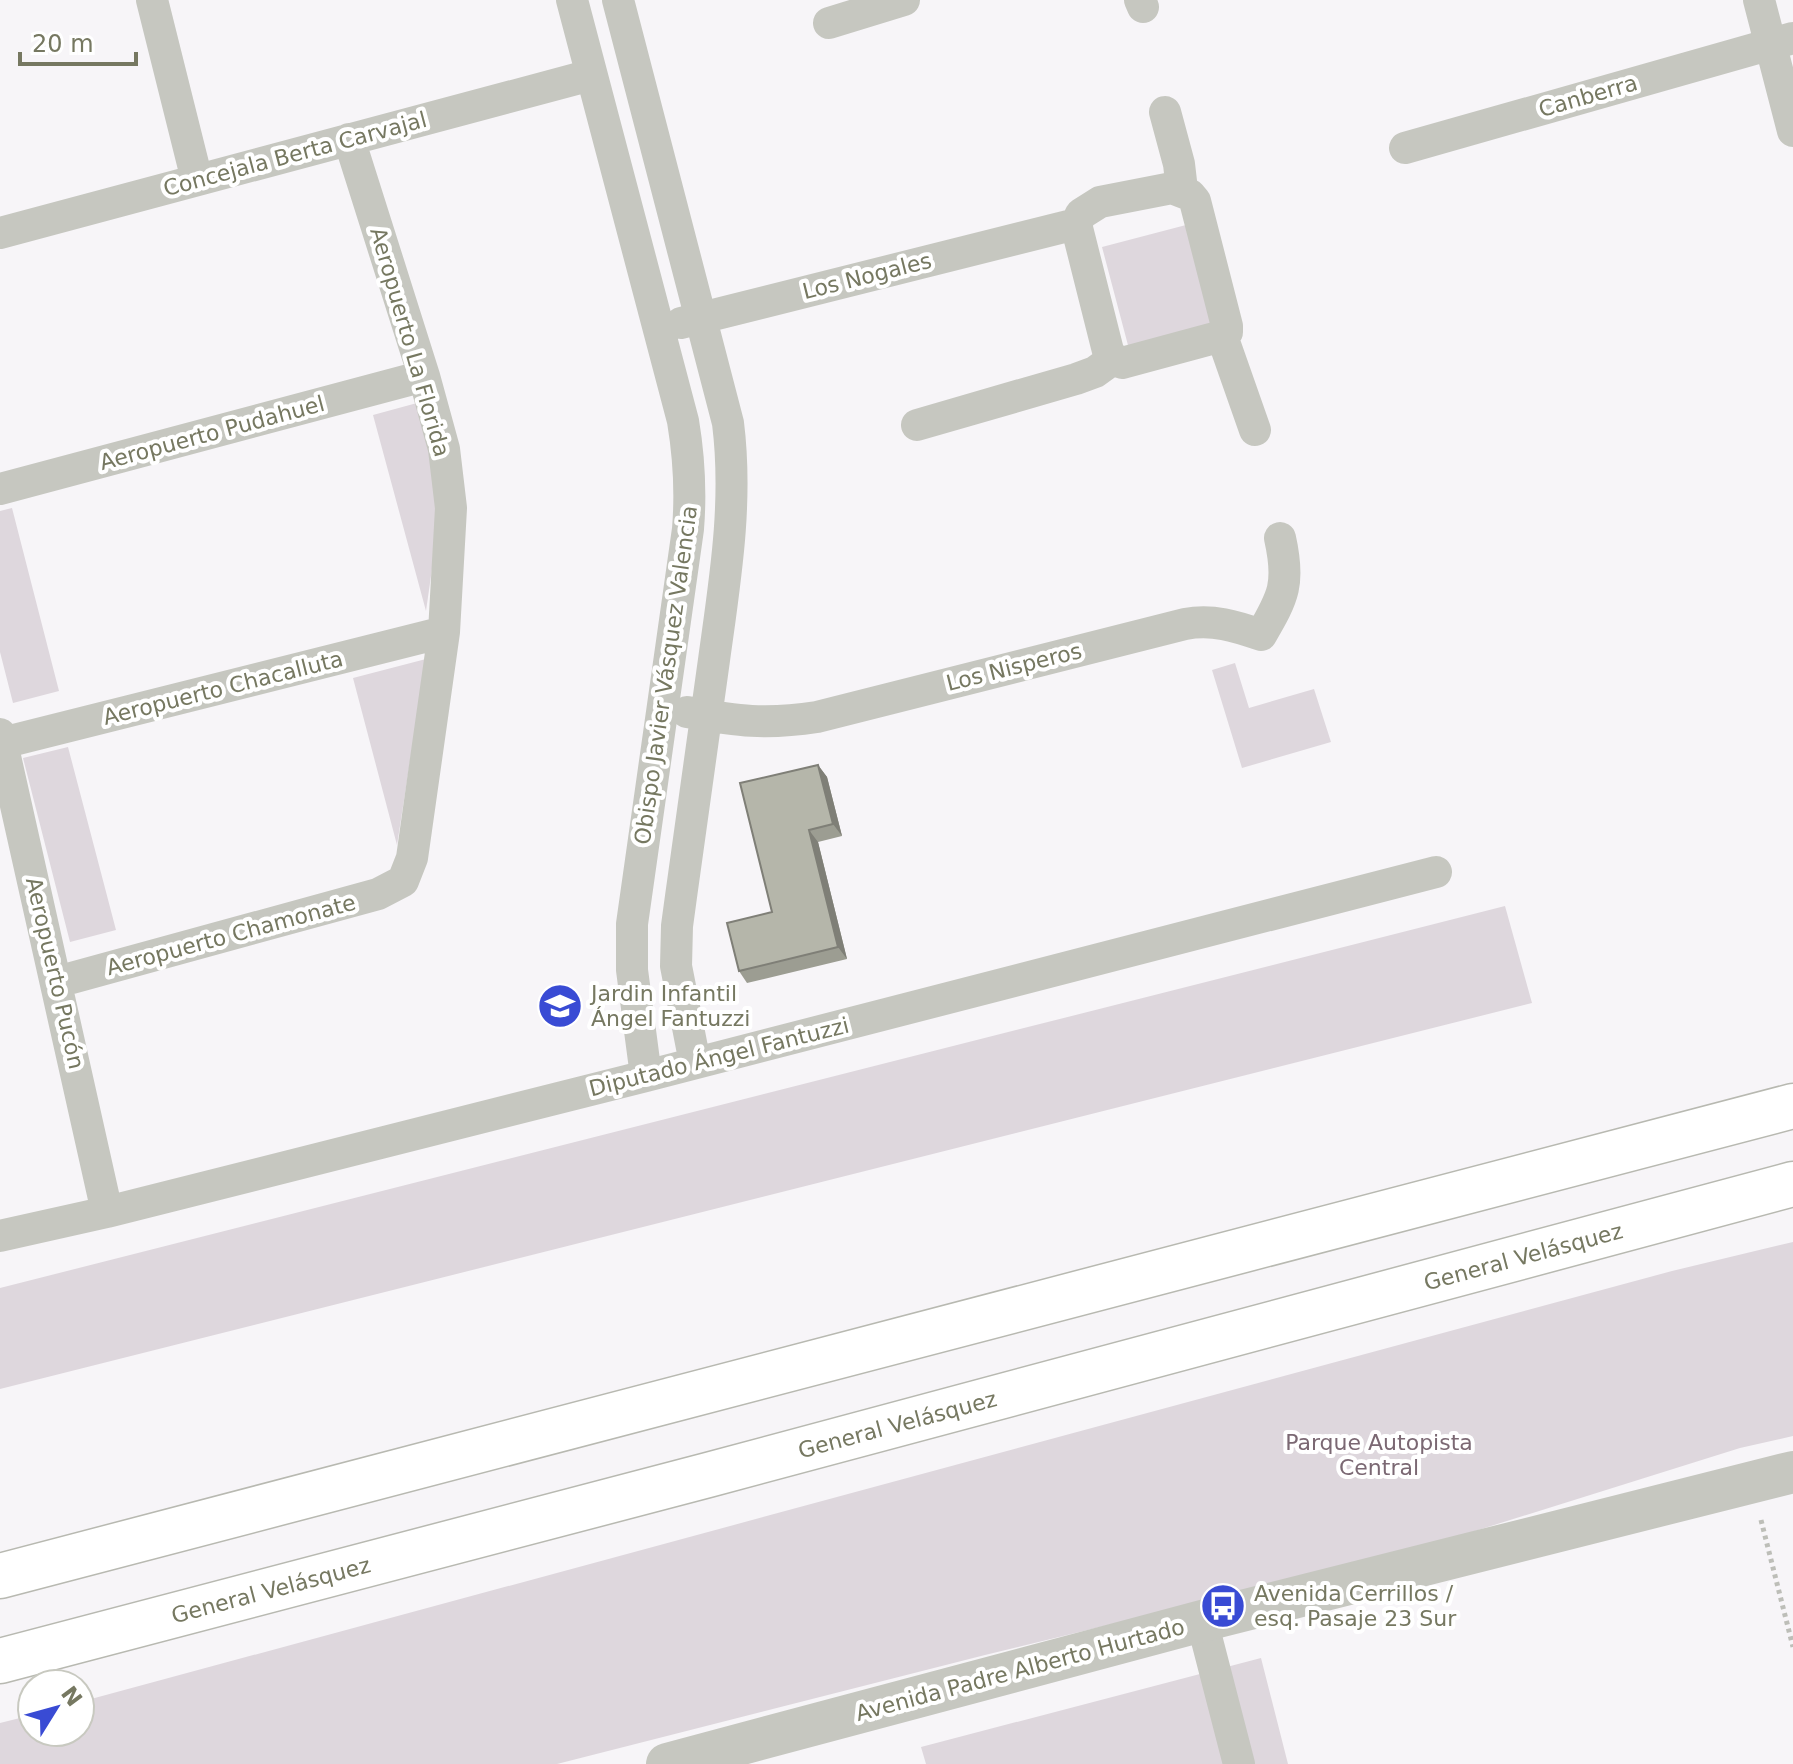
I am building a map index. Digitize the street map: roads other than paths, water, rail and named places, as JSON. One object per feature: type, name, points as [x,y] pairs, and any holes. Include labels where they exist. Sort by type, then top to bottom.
[{"type":"highway","points":[[0,1576],[1793,1106]]},
{"type":"highway","name":"General Velásquez","points":[[0,1661],[1793,1184]]},
{"type":"highway","points":[[1635,1225],[1793,1215]]},
{"type":"street","points":[[152,0],[197,180]]},
{"type":"street","name":"Obispo Javier Vásquez Valencia","points":[[572,0],[683,421],[688,451],[690,505],[632,924],[632,970],[646,1076]]},
{"type":"street","name":"Obispo Javier Vásquez Valencia","points":[[618,0],[728,423],[733,484],[729,549],[677,926],[676,966],[695,1063]]},
{"type":"street","points":[[829,23],[904,0]]},
{"type":"street","points":[[1759,0],[1782,41],[1793,131]]},
{"type":"street","name":"Canberra","points":[[1405,148],[1782,41]]},
{"type":"street","name":"Concejala Berta Carvajal","points":[[0,233],[591,75]]},
{"type":"street","points":[[1076,224],[1108,351],[1113,359],[1122,363],[1222,336],[1227,332],[1195,201],[1182,190],[1179,164],[1165,112]]},
{"type":"street","name":"Aeropuerto La Florida","points":[[349,139],[424,376],[444,449],[451,508],[444,632],[412,858],[403,881]]},
{"type":"street","name":"Los Nogales","points":[[659,328],[1076,224],[1081,214],[1100,202],[1172,188],[1182,190]]},
{"type":"street","points":[[1222,336],[1255,430]]},
{"type":"street","points":[[917,425],[1076,379],[1095,372],[1113,359]]},
{"type":"street","name":"Aeropuerto Pudahuel","points":[[0,489],[424,376]]},
{"type":"street","name":"Los Nisperos","points":[[664,709],[761,723],[817,717],[1206,620],[1261,635],[1286,581],[1286,563],[1280,538]]},
{"type":"street","name":"Aeropuerto Chacalluta","points":[[1,738],[444,632]]},
{"type":"street","name":"Aeropuerto Pucón","points":[[1,738],[107,1212]]},
{"type":"street","name":"Diputado Ángel Fantuzzi","points":[[0,1236],[107,1212],[646,1076],[1436,872]]},
{"type":"street","name":"Aeropuerto Chamonate","points":[[57,982],[378,894],[403,881]]},
{"type":"street","name":"Avenida Padre Alberto Hurtado","points":[[667,1764],[1202,1621],[1793,1472]]},
{"type":"street","points":[[1202,1621],[1239,1764]]},
{"type":"place","name":"Jardin Infantil Ángel Fantuzzi","points":[[560,1006]]},
{"type":"place","name":"Avenida Cerrillos / esq. Pasaje 23 Sur","points":[[1223,1606]]},
{"type":"park label","name":"Parque Autopista Central","points":[[1379,1454]]}]
